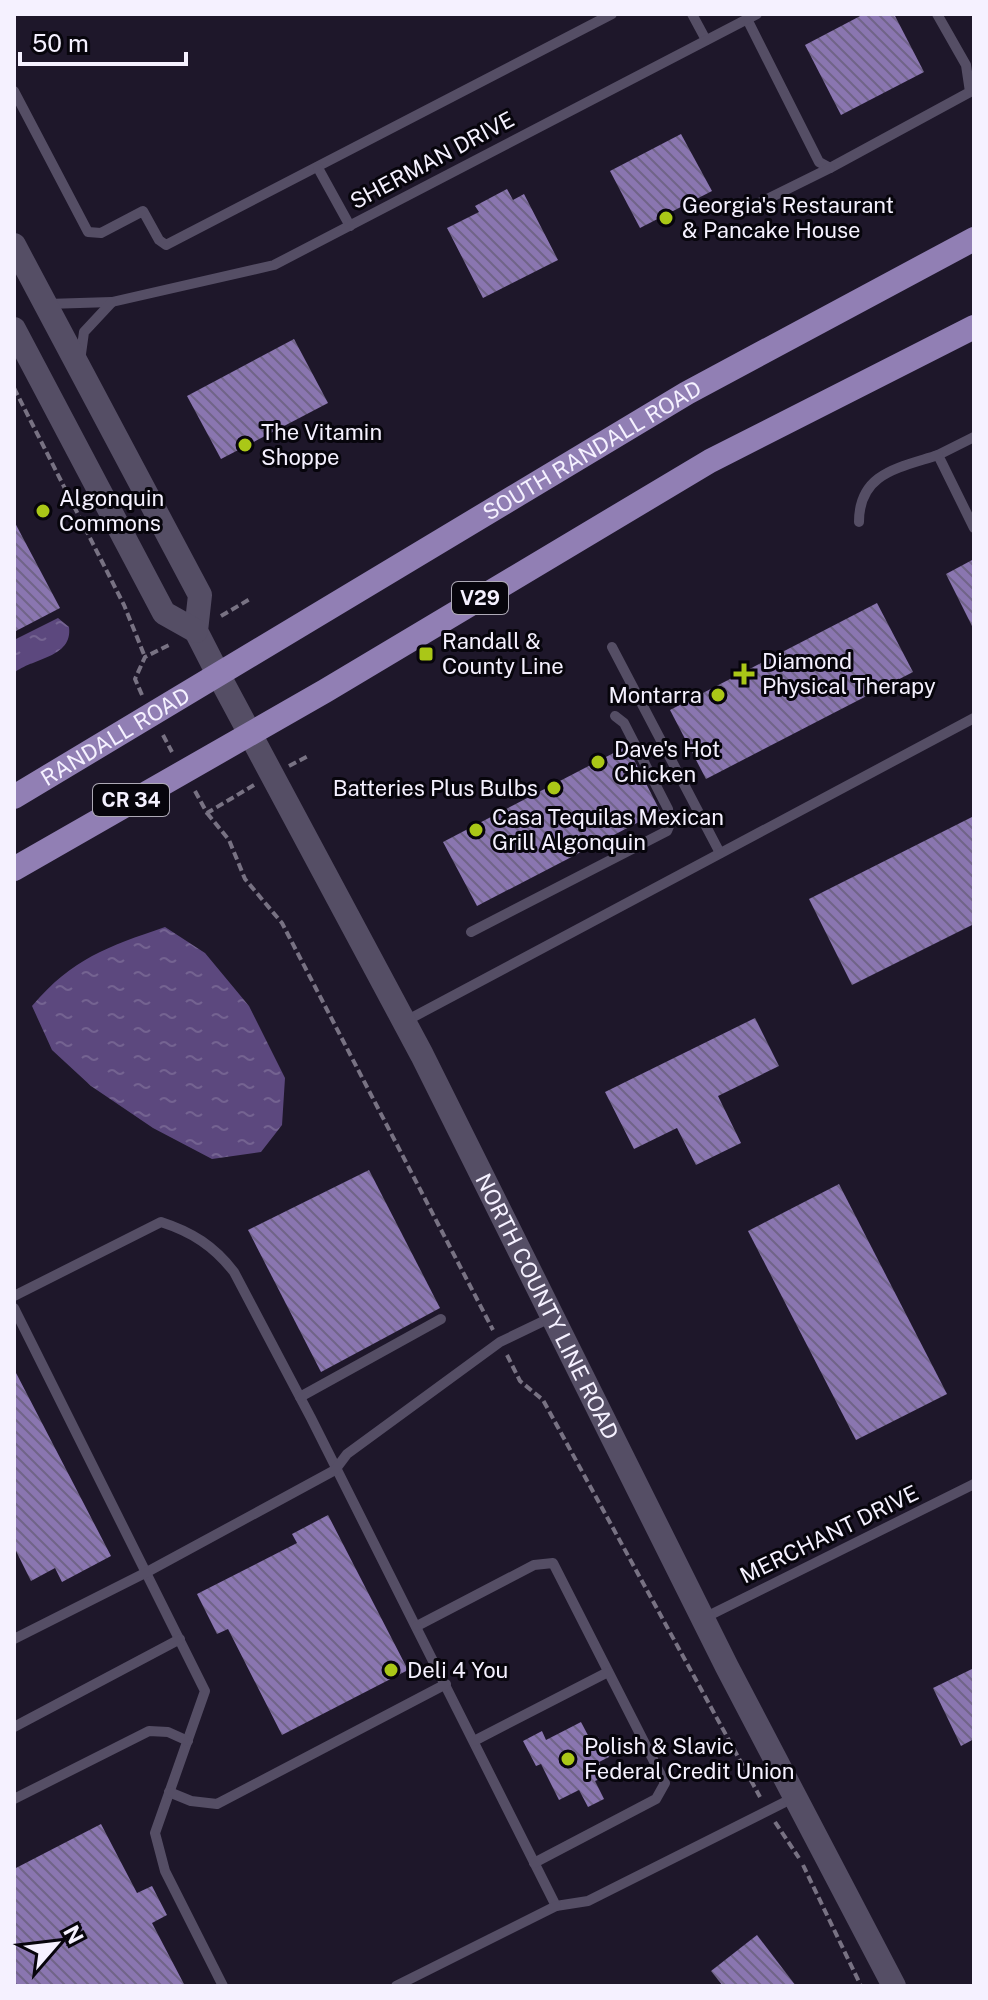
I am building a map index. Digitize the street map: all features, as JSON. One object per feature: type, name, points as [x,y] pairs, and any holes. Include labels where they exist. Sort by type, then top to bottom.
[{"type":"main road","name":"SOUTH RANDALL ROAD","points":[[218,674],[687,393],[974,239]]},
{"type":"main road","name":"V29","points":[[250,733],[710,461],[974,327]]},
{"type":"main road","name":"RANDALL ROAD","points":[[14,797],[218,674]]},
{"type":"main road","name":"CR 34","points":[[14,869],[250,733]]},
{"type":"street","points":[[14,245],[200,595],[196,631],[164,613],[14,329]]},
{"type":"street","name":"NORTH COUNTY LINE ROAD","points":[[196,631],[404,1022],[703,1619],[894,1986]]},
{"type":"lane","points":[[14,91],[88,232],[101,233],[143,211],[159,240],[166,245],[612,14]]},
{"type":"lane","points":[[692,14],[706,40]]},
{"type":"lane","points":[[745,210],[970,92],[966,65],[937,14]]},
{"type":"lane","points":[[752,17],[819,162],[830,168]]},
{"type":"lane","name":"SHERMAN DRIVE","points":[[45,304],[112,302],[274,265],[752,17]]},
{"type":"lane","points":[[318,168],[350,226]]},
{"type":"lane","points":[[79,367],[84,332],[112,302]]},
{"type":"lane","points":[[859,522],[864,490],[873,481],[974,437]]},
{"type":"lane","points":[[938,455],[974,528]]},
{"type":"lane","points":[[612,647],[720,853]]},
{"type":"lane","points":[[471,932],[667,831],[670,824],[668,809],[624,723],[615,716]]},
{"type":"lane","points":[[404,1022],[974,718]]},
{"type":"lane","points":[[14,1296],[161,1222],[187,1230],[218,1252],[234,1272],[300,1397],[556,1906]]},
{"type":"lane","points":[[14,1308],[205,1691],[155,1833],[162,1858],[223,1986]]},
{"type":"lane","points":[[14,1639],[147,1572],[335,1470],[347,1454],[500,1342],[552,1317]]},
{"type":"lane","points":[[300,1397],[441,1319]]},
{"type":"lane","name":"MERCHANT DRIVE","points":[[703,1619],[974,1484]]},
{"type":"lane","points":[[417,1626],[534,1565],[553,1563],[665,1783],[656,1799],[534,1863]]},
{"type":"lane","points":[[14,1727],[180,1639]]},
{"type":"lane","points":[[474,1741],[608,1672]]},
{"type":"lane","points":[[169,1792],[191,1801],[217,1804],[446,1684]]},
{"type":"lane","points":[[14,1799],[149,1731],[168,1732],[188,1741]]},
{"type":"lane","points":[[396,1986],[556,1906],[588,1901],[795,1797]]},
{"type":"path","points":[[14,388],[124,605],[145,657]]},
{"type":"path","points":[[250,599],[145,657],[135,679],[151,716],[207,813],[229,840],[245,879],[282,923],[520,1381],[543,1400],[767,1811],[801,1862],[861,1986]]},
{"type":"path","points":[[207,813],[308,756]]},
{"type":"water","points":[[58,618],[69,627],[65,645],[50,656],[14,673],[14,640]]},
{"type":"water","points":[[165,927],[205,953],[249,1006],[285,1078],[282,1125],[261,1152],[212,1159],[153,1128],[91,1086],[52,1050],[32,1006],[62,976],[92,956]]},
{"type":"building","points":[[864,14],[894,14],[924,72],[841,115],[805,45]]},
{"type":"building","points":[[681,134],[712,191],[640,228],[610,171]]},
{"type":"building","points":[[507,189],[513,200],[524,194],[558,260],[483,298],[447,228],[479,212],[475,206]]},
{"type":"building","points":[[294,339],[328,403],[221,459],[187,396]]},
{"type":"building","points":[[14,521],[60,608],[14,632]]},
{"type":"building","points":[[974,559],[974,630],[946,574]]},
{"type":"building","points":[[877,603],[913,672],[706,779],[670,710]]},
{"type":"building","points":[[627,746],[660,811],[477,906],[443,842]]},
{"type":"building","points":[[974,816],[974,924],[852,985],[809,899]]},
{"type":"building","points":[[755,1018],[779,1066],[718,1096],[741,1143],[696,1165],[677,1128],[634,1149],[605,1092]]},
{"type":"building","points":[[369,1170],[440,1308],[321,1372],[248,1230]]},
{"type":"building","points":[[839,1184],[947,1394],[856,1440],[748,1231]]},
{"type":"building","points":[[14,1369],[111,1556],[62,1582],[55,1568],[31,1581],[14,1547]]},
{"type":"building","points":[[328,1515],[408,1670],[282,1735],[228,1629],[217,1634],[197,1594],[297,1543],[292,1534]]},
{"type":"building","points":[[974,1668],[974,1739],[961,1746],[933,1688]]},
{"type":"building","name":"Polish & Slavic Federal Credit Union","points":[[581,1722],[591,1741],[598,1737],[609,1757],[599,1762],[607,1776],[595,1781],[604,1799],[588,1807],[579,1790],[559,1800],[541,1764],[536,1766],[523,1741],[542,1731],[546,1740]]},
{"type":"building","points":[[101,1824],[137,1893],[152,1886],[167,1915],[152,1923],[185,1986],[14,1986],[14,1869]]},
{"type":"building","points":[[757,1935],[796,1986],[723,1986],[711,1971]]},
{"type":"place","name":"Georgia's Restaurant & Pancake House","points":[[666,218]]},
{"type":"place","name":"The Vitamin Shoppe","points":[[245,445]]},
{"type":"place","name":"Algonquin Commons","points":[[43,511]]},
{"type":"place","name":"Randall & County Line","points":[[426,654]]},
{"type":"place","name":"Diamond Physical Therapy","points":[[744,674]]},
{"type":"place","name":"Montarra","points":[[718,695]]},
{"type":"place","name":"Dave's Hot Chicken","points":[[598,762]]},
{"type":"place","name":"Batteries Plus Bulbs","points":[[554,788]]},
{"type":"place","name":"Casa Tequilas Mexican Grill Algonquin","points":[[476,830]]},
{"type":"place","name":"Deli 4 You","points":[[391,1670]]},
{"type":"place","name":"Polish & Slavic Federal Credit Union","points":[[568,1759]]}]
